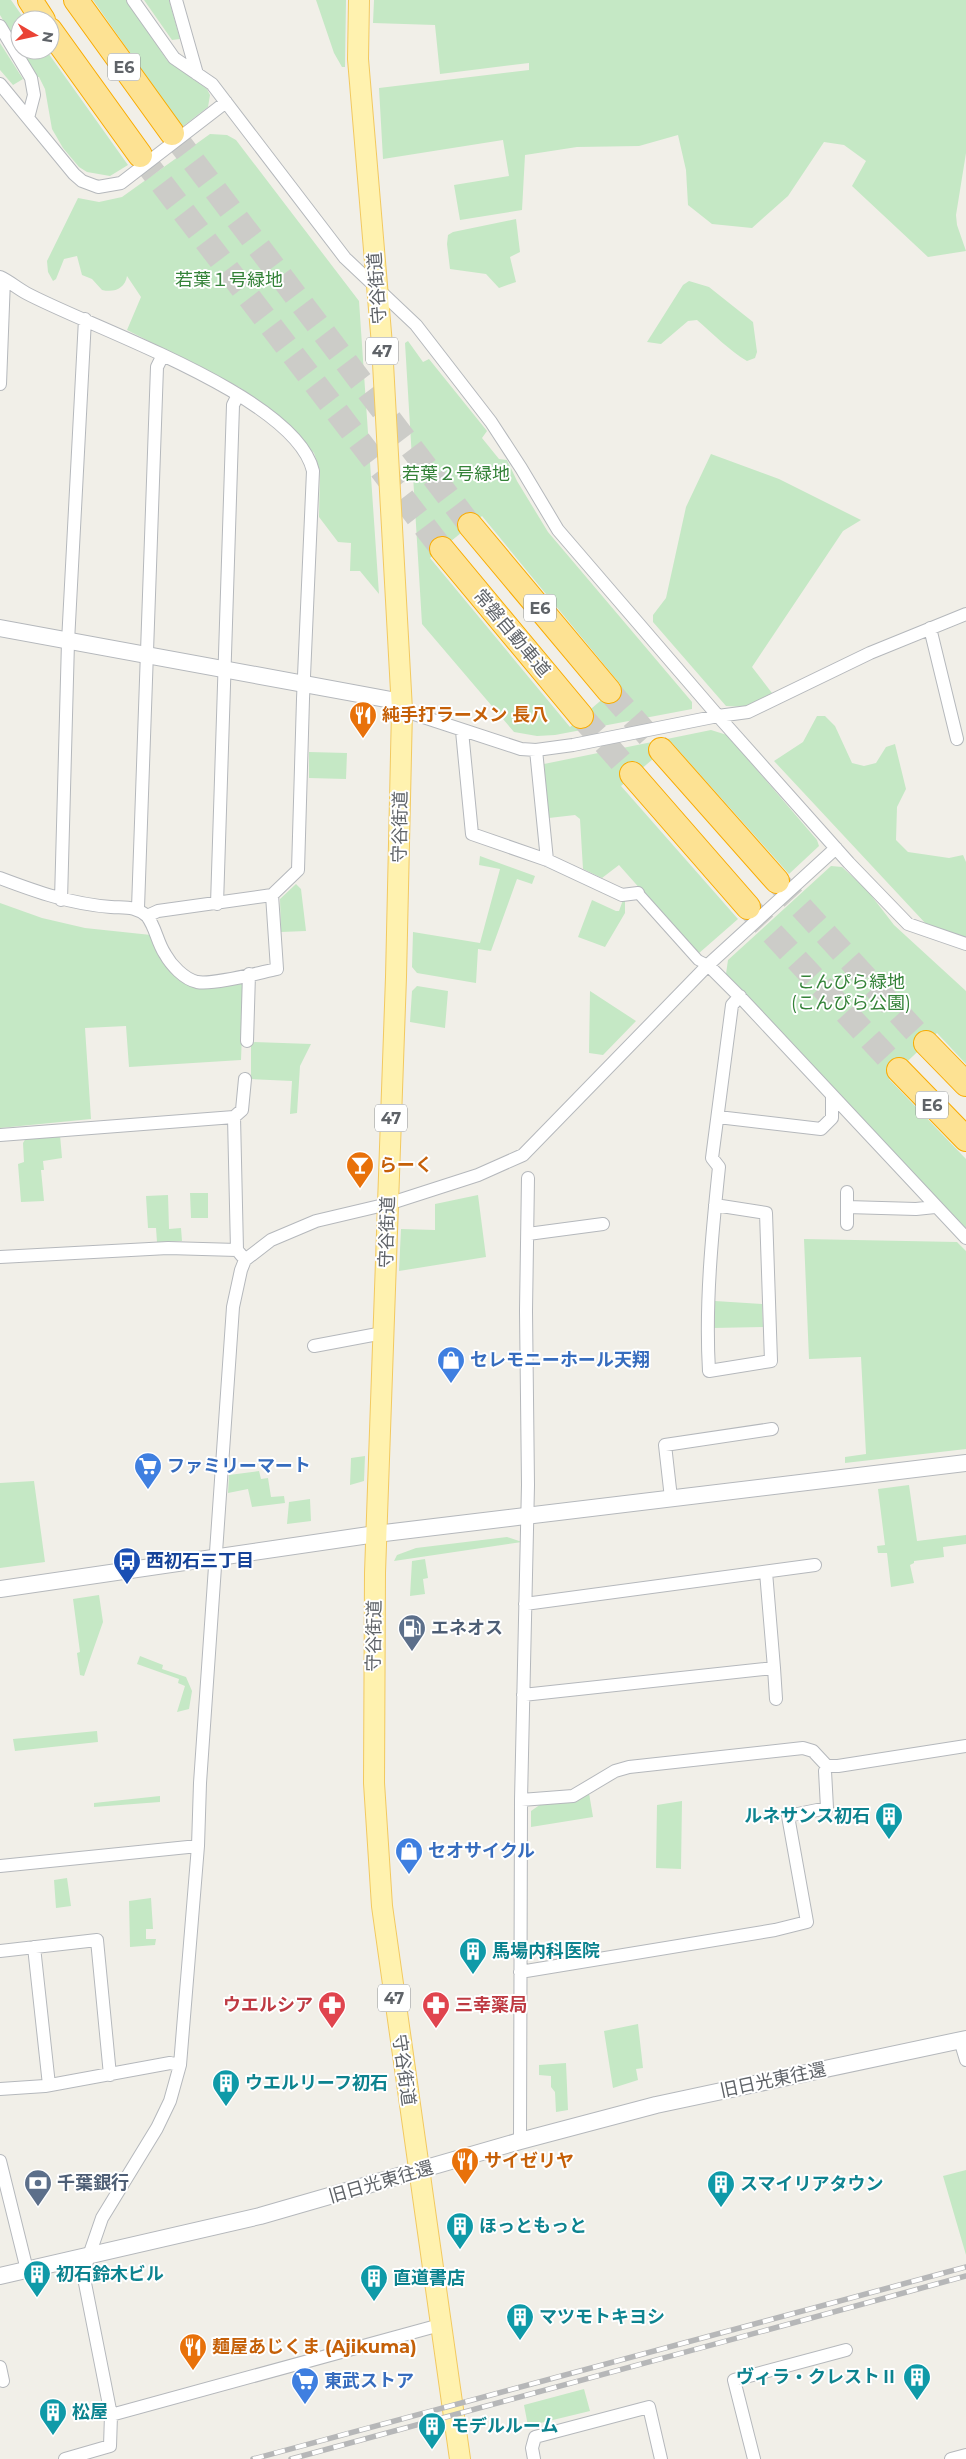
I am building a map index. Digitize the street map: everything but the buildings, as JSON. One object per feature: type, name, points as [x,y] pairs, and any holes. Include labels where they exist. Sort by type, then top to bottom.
[{"type":"highway","name":"E6","points":[[76,0],[172,133]]},
{"type":"highway","name":"E6","points":[[60,44],[140,155]]},
{"type":"highway","name":"E6","points":[[470,524],[609,692]]},
{"type":"highway","name":"常磐自動車道","points":[[442,549],[581,716]]},
{"type":"highway","points":[[661,750],[777,881]]},
{"type":"highway","points":[[632,774],[748,907]]},
{"type":"highway","name":"E6","points":[[926,1043],[966,1084]]},
{"type":"highway","name":"E6","points":[[899,1070],[966,1139]]},
{"type":"main road","name":"守谷街道","points":[[359,0],[358,59],[378,291],[402,706],[396,977],[376,1534],[373,1739],[382,1906],[460,2459]]},
{"type":"street","points":[[133,0],[174,58],[212,84],[346,258],[378,291],[416,325],[491,422],[558,530],[718,716],[836,848],[908,924],[966,944]]},
{"type":"street","points":[[176,0],[198,74]]},
{"type":"street","points":[[0,26],[31,78],[34,95],[28,118]]},
{"type":"street","points":[[0,84],[74,174],[82,181],[98,187],[121,183],[226,102]]},
{"type":"street","points":[[0,878],[61,900],[142,912],[217,904],[272,895],[298,870],[312,466],[311,461],[298,444],[270,416],[238,395],[163,355],[25,293],[2,278]]},
{"type":"street","points":[[0,384],[2,278]]},
{"type":"street","points":[[61,900],[68,642],[84,319]]},
{"type":"street","points":[[163,355],[158,367],[146,655],[142,912],[153,924],[164,953],[188,979],[207,982],[277,969],[272,895]]},
{"type":"street","points":[[217,904],[233,405],[238,395]]},
{"type":"street","points":[[0,628],[303,685],[402,706],[462,731],[521,749],[536,750],[748,712],[870,653],[966,614]]},
{"type":"street","points":[[930,628],[957,739]]},
{"type":"street","points":[[462,731],[472,834],[547,860],[622,894],[638,893],[698,960],[708,965],[740,996],[832,1098],[966,1238]]},
{"type":"street","points":[[536,750],[547,860]]},
{"type":"street","points":[[64,2459],[110,2446],[111,2415],[83,2273],[102,2218],[157,2128],[170,2101],[180,2065],[198,1846],[200,1782],[233,1307],[245,1260],[271,1240],[297,1228],[316,1221],[388,1204],[478,1175],[523,1155],[708,965],[836,848]]},
{"type":"street","points":[[246,1041],[249,974]]},
{"type":"street","points":[[715,1205],[766,1213],[771,1361],[709,1371],[706,1330],[715,1205],[719,1167],[712,1158],[732,1005],[740,996]]},
{"type":"street","points":[[0,1135],[234,1117],[242,1110],[246,1079]]},
{"type":"street","points":[[718,1116],[821,1129],[832,1118],[832,1098]]},
{"type":"street","points":[[234,1117],[237,1250],[245,1260]]},
{"type":"street","points":[[520,2141],[521,1800],[528,1516],[526,1311],[528,1178]]},
{"type":"street","points":[[847,1192],[847,1224]]},
{"type":"street","points":[[847,1207],[916,1209],[935,1207]]},
{"type":"street","points":[[528,1234],[603,1224]]},
{"type":"street","points":[[0,1257],[168,1248],[237,1250]]},
{"type":"street","points":[[314,1346],[383,1333]]},
{"type":"street","points":[[671,1498],[665,1445],[772,1429]]},
{"type":"street","points":[[0,1589],[376,1534],[966,1463]]},
{"type":"street","points":[[525,1604],[815,1565]]},
{"type":"street","points":[[766,1572],[776,1700]]},
{"type":"street","points":[[524,1695],[774,1668]]},
{"type":"street","points":[[521,1800],[573,1796],[614,1770],[629,1767],[804,1748],[813,1751],[827,1766],[838,1766],[966,1746]]},
{"type":"street","points":[[520,1972],[775,1930],[807,1922],[788,1816],[827,1808],[825,1771],[827,1766]]},
{"type":"street","points":[[0,1866],[198,1846]]},
{"type":"street","points":[[0,1951],[97,1940],[110,2075]]},
{"type":"street","points":[[34,1947],[49,2085]]},
{"type":"street","points":[[963,2039],[966,2060]]},
{"type":"street","name":"旧日光東往還","points":[[0,2276],[244,2220],[520,2141],[656,2105],[963,2039]]},
{"type":"street","points":[[0,2089],[49,2085],[170,2063],[180,2065]]},
{"type":"street","points":[[0,2161],[27,2270]]},
{"type":"street","points":[[111,2415],[440,2325]]},
{"type":"street","points":[[754,2459],[734,2380],[846,2350]]},
{"type":"street","points":[[0,2367],[2,2381]]},
{"type":"street","points":[[534,2459],[532,2448],[535,2437],[648,2407],[661,2459]]},
{"type":"street","points":[[951,2459],[966,2455]]},
{"type":"green space","points":[[0,0],[11,0],[18,10],[10,10],[10,32],[0,15]]},
{"type":"green space","points":[[93,0],[126,0],[167,60],[207,89],[210,95],[208,107],[182,127]]},
{"type":"green space","points":[[144,0],[169,0],[180,39],[172,40]]},
{"type":"green space","points":[[316,0],[346,0],[345,67],[342,67],[334,53]]},
{"type":"green space","points":[[374,0],[966,0],[966,153],[956,215],[957,225],[966,251],[928,257],[852,186],[866,161],[844,145],[824,142],[788,196],[752,228],[712,224],[688,205],[686,170],[678,135],[639,146],[577,147],[525,155],[522,210],[460,220],[454,185],[509,176],[503,140],[383,159],[379,88],[529,70],[529,63],[440,74],[435,25],[373,23]]},
{"type":"green space","points":[[0,43],[23,79],[13,85],[0,70]]},
{"type":"green space","points":[[27,60],[53,60],[128,165],[110,176],[87,172],[79,167],[63,148],[52,129],[45,89],[39,77],[37,77]]},
{"type":"green space","name":"若葉１号緑地","points":[[210,134],[227,135],[236,140],[359,301],[379,594],[360,571],[350,571],[351,543],[338,542],[319,517],[320,471],[314,453],[273,412],[239,387],[127,330],[141,297],[127,276],[124,284],[119,289],[111,291],[102,290],[92,279],[82,275],[77,256],[64,259],[56,279],[53,281],[48,272],[47,261],[78,198],[99,202],[122,197]]},
{"type":"green space","points":[[516,219],[520,252],[510,257],[516,282],[499,288],[486,274],[450,269],[447,244],[448,235],[453,232]]},
{"type":"green space","points":[[689,281],[709,287],[753,322],[757,352],[755,358],[747,361],[697,320],[688,321],[661,344],[647,342],[683,285]]},
{"type":"green space","name":"若葉２号緑地","points":[[408,341],[423,362],[429,359],[487,431],[482,438],[499,459],[507,460],[517,481],[548,532],[692,702],[692,709],[555,735],[537,736],[514,732],[422,624],[405,343]],"holes":[[[482,516],[620,684],[570,727],[430,558]]]},
{"type":"green space","points":[[711,454],[779,479],[861,520],[843,531],[752,667],[772,693],[745,707],[726,706],[653,622],[653,615],[666,598],[686,507]]},
{"type":"green space","points":[[817,716],[825,716],[835,726],[852,763],[864,766],[876,763],[886,747],[895,744],[906,789],[897,807],[896,840],[908,852],[949,858],[963,855],[966,862],[966,938],[927,925],[774,761],[803,742]]},
{"type":"green space","points":[[711,730],[727,735],[817,840],[819,846],[789,874],[672,743],[621,786],[738,919],[698,954],[619,865],[602,878],[583,869],[580,819],[575,815],[549,818],[544,764]]},
{"type":"green space","points":[[309,752],[347,753],[346,779],[309,778]]},
{"type":"green space","points":[[480,856],[535,876],[532,884],[517,879],[491,951],[478,949],[476,983],[417,973],[412,967],[413,932],[480,943],[500,869],[479,865]]},
{"type":"green space","name":"こんぴら緑地 (こんぴら公園)","points":[[831,866],[842,867],[867,890],[894,925],[966,991],[966,1064],[937,1033],[889,1079],[966,1159],[966,1228],[847,1105],[726,974],[728,960]]},
{"type":"green space","points":[[296,884],[301,889],[306,931],[281,932],[280,899]]},
{"type":"green space","points":[[592,900],[619,911],[623,900],[625,900],[625,913],[605,947],[578,937]]},
{"type":"green space","points":[[0,903],[42,918],[85,928],[151,935],[181,979],[244,980],[241,1060],[129,1067],[126,1026],[85,1028],[91,1119],[0,1128]]},
{"type":"green space","points":[[417,986],[448,991],[445,1028],[410,1022],[412,991]]},
{"type":"green space","points":[[590,991],[636,1021],[603,1055],[589,1053]]},
{"type":"green space","points":[[251,1042],[311,1044],[300,1066],[297,1113],[290,1114],[292,1081],[251,1079]]},
{"type":"green space","points":[[60,1135],[62,1158],[43,1161],[44,1170],[41,1170],[44,1201],[21,1202],[18,1164],[24,1162],[23,1143],[26,1138]]},
{"type":"green space","points":[[190,1193],[208,1193],[208,1218],[191,1218]]},
{"type":"green space","points":[[168,1195],[169,1229],[181,1228],[182,1241],[157,1242],[156,1228],[148,1228],[146,1196]]},
{"type":"green space","points":[[478,1195],[486,1257],[399,1271],[401,1229],[435,1230],[435,1204]]},
{"type":"green space","points":[[804,1239],[957,1242],[966,1251],[966,1449],[845,1463],[845,1457],[866,1454],[861,1357],[809,1359]]},
{"type":"green space","points":[[715,1301],[762,1304],[763,1327],[712,1328]]},
{"type":"green space","points":[[365,1456],[364,1481],[350,1485],[351,1458]]},
{"type":"green space","points":[[259,1471],[261,1479],[268,1478],[271,1497],[284,1496],[285,1503],[252,1507],[248,1489],[228,1493],[229,1475]]},
{"type":"green space","points":[[34,1481],[45,1562],[0,1568],[0,1483]]},
{"type":"green space","points":[[909,1485],[917,1541],[966,1535],[966,1544],[943,1547],[944,1557],[914,1561],[910,1565],[914,1583],[891,1587],[887,1553],[878,1553],[877,1546],[885,1545],[878,1489]]},
{"type":"green space","points":[[310,1499],[311,1521],[287,1524],[289,1502]]},
{"type":"green space","points":[[507,1537],[522,1542],[394,1561],[397,1555],[416,1548]]},
{"type":"green space","points":[[425,1559],[428,1578],[423,1579],[425,1594],[410,1596],[412,1561]]},
{"type":"green space","points":[[99,1595],[103,1622],[84,1676],[80,1675],[77,1653],[80,1652],[73,1599]]},
{"type":"green space","points":[[140,1656],[163,1665],[162,1669],[186,1677],[192,1691],[189,1709],[177,1712],[185,1686],[178,1683],[179,1679],[137,1664]]},
{"type":"green space","points":[[97,1731],[98,1742],[15,1751],[13,1739]]},
{"type":"green space","points":[[589,1793],[593,1817],[531,1827],[531,1811],[541,1804]]},
{"type":"green space","points":[[160,1796],[160,1802],[94,1807],[94,1803]]},
{"type":"green space","points":[[682,1801],[681,1869],[656,1868],[657,1805]]},
{"type":"green space","points":[[67,1878],[71,1906],[56,1908],[54,1880]]},
{"type":"green space","points":[[151,1898],[153,1929],[146,1929],[146,1939],[156,1939],[155,1945],[130,1947],[129,1901]]},
{"type":"green space","points":[[638,2024],[643,2068],[636,2069],[638,2080],[613,2088],[604,2031]]},
{"type":"green space","points":[[566,2063],[568,2110],[556,2112],[555,2092],[551,2087],[551,2076],[539,2075],[539,2065]]},
{"type":"green space","points":[[966,2170],[966,2255],[943,2176]]},
{"type":"green space","points":[[584,2389],[590,2411],[528,2426],[524,2405]]},
{"type":"tunnel","points":[[172,133],[470,525]]},
{"type":"tunnel","points":[[140,155],[442,549]]},
{"type":"tunnel","points":[[609,691],[661,750]]},
{"type":"tunnel","points":[[581,716],[632,774]]},
{"type":"tunnel","points":[[777,881],[926,1043]]},
{"type":"tunnel","points":[[748,907],[899,1070]]},
{"type":"railway","points":[[253,2459],[966,2267]]},
{"type":"railway","points":[[291,2459],[966,2276]]},
{"type":"place","name":"純手打ラーメン 長八","points":[[363,739]]},
{"type":"place","name":"らーく","points":[[360,1189]]},
{"type":"place","name":"セレモニーホール天翔","points":[[451,1384]]},
{"type":"place","name":"ファミリーマート","points":[[148,1490]]},
{"type":"place","name":"西初石三丁目","points":[[127,1585]]},
{"type":"place","name":"エネオス","points":[[412,1652]]},
{"type":"place","name":"ルネサンス初石","points":[[889,1840]]},
{"type":"place","name":"セオサイクル","points":[[409,1875]]},
{"type":"place","name":"馬場内科医院","points":[[473,1975]]},
{"type":"place","name":"ウエルシア","points":[[332,2029]]},
{"type":"place","name":"三幸薬局","points":[[436,2029]]},
{"type":"place","name":"ウエルリーフ初石","points":[[226,2107]]},
{"type":"place","name":"サイゼリヤ","points":[[465,2185]]},
{"type":"place","name":"千葉銀行","points":[[38,2207]]},
{"type":"place","name":"スマイリアタウン","points":[[721,2208]]},
{"type":"place","name":"ほっともっと","points":[[460,2250]]},
{"type":"place","name":"初石鈴木ビル","points":[[37,2298]]},
{"type":"place","name":"直道書店","points":[[374,2302]]},
{"type":"place","name":"マツモトキヨシ","points":[[520,2341]]},
{"type":"place","name":"麺屋あじくま (Ajikuma)","points":[[193,2371]]},
{"type":"place","name":"ヴィラ・クレストⅡ","points":[[917,2401]]},
{"type":"place","name":"東武ストア","points":[[305,2405]]},
{"type":"place","name":"松屋","points":[[53,2436]]},
{"type":"place","name":"モデルルーム","points":[[432,2450]]}]
